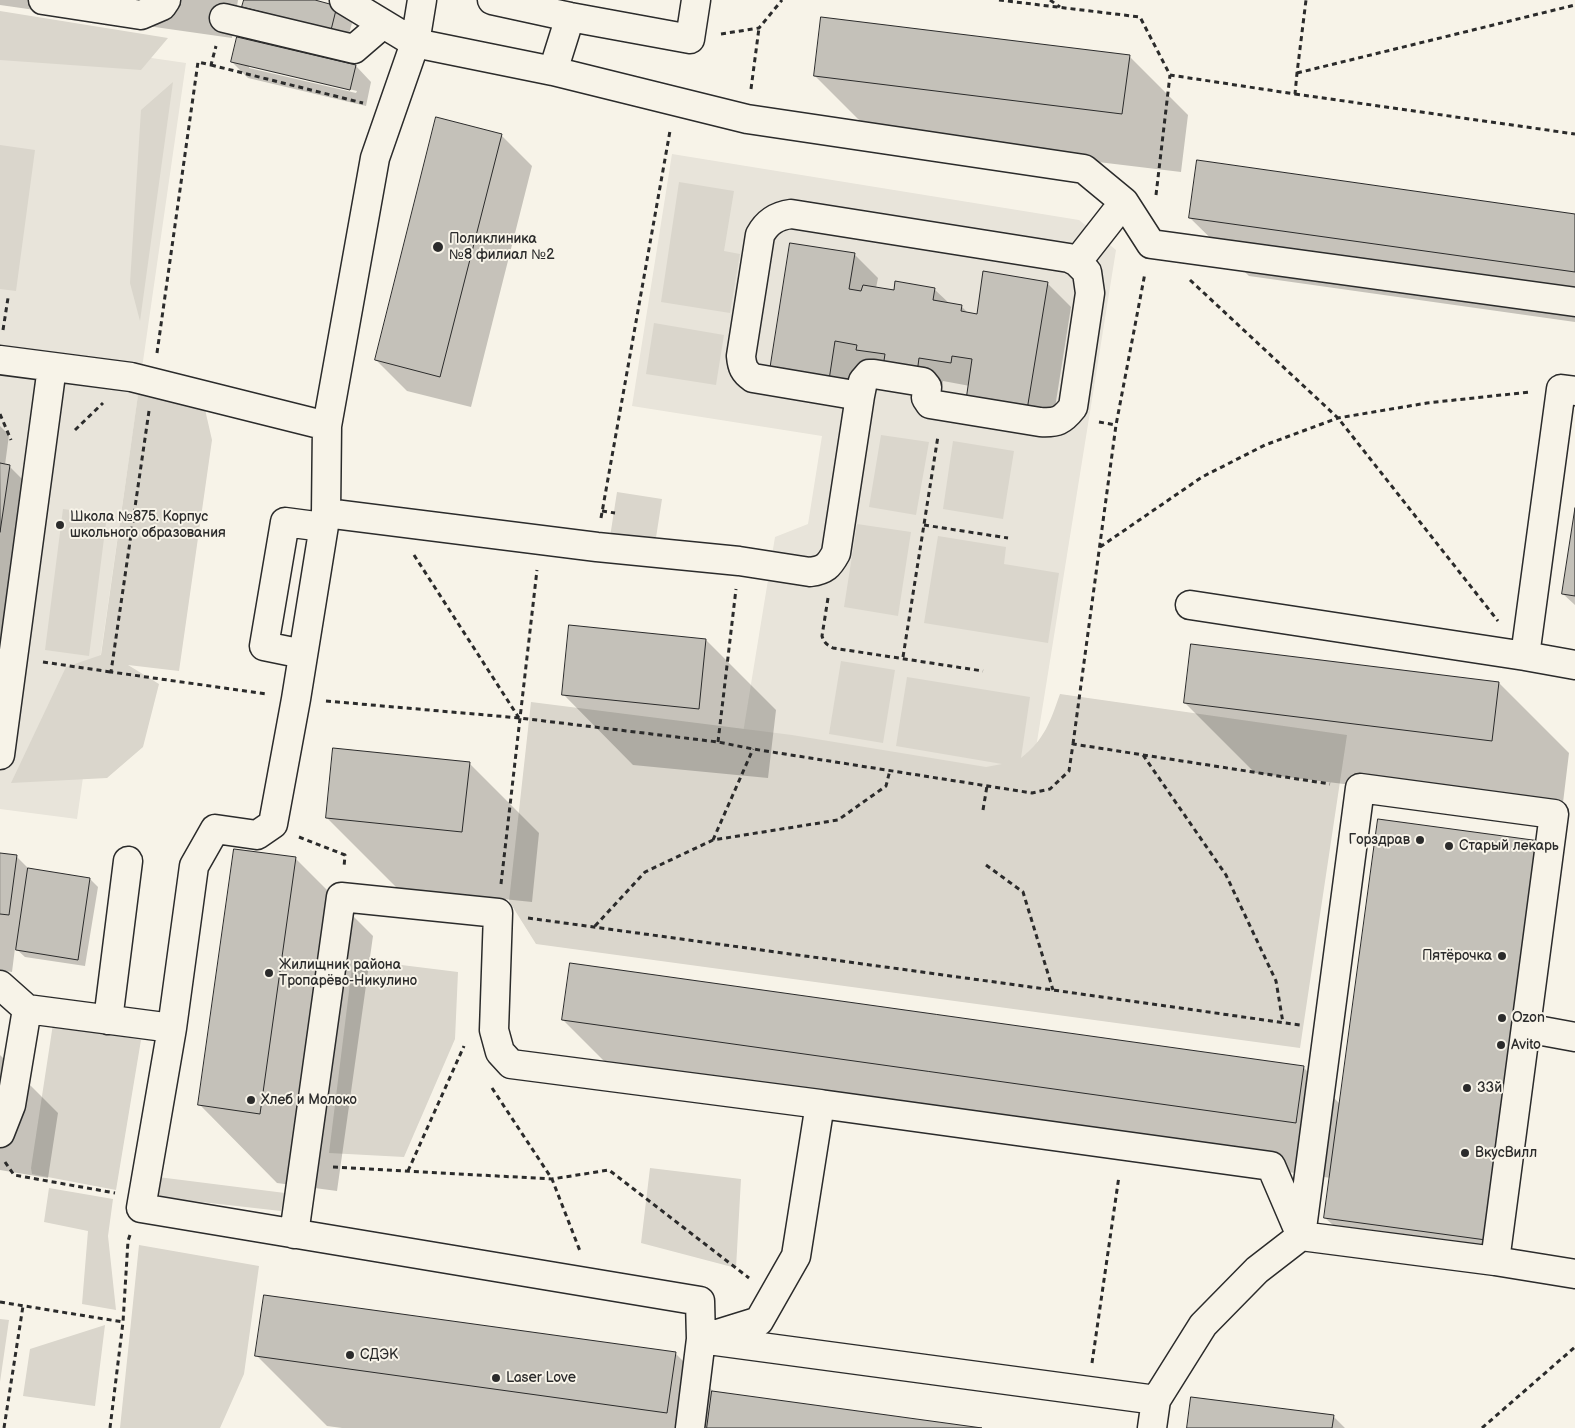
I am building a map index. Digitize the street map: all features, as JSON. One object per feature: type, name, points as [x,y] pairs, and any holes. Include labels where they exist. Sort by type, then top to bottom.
[{"type":"lane","points":[[43,0],[141,15],[162,6],[166,0]]},
{"type":"lane","points":[[344,0],[415,43],[553,71],[747,120],[1084,169],[1124,202],[1151,244],[1575,302]]},
{"type":"lane","points":[[422,0],[415,43],[375,158],[327,426],[325,520],[304,654],[272,824],[257,835],[214,829],[194,866],[172,1028],[142,1203],[294,1234],[700,1302],[701,1339],[690,1428]]},
{"type":"lane","points":[[492,0],[570,17],[690,39],[696,0]]},
{"type":"lane","points":[[553,71],[570,17]]},
{"type":"lane","points":[[224,18],[354,49],[383,24]]},
{"type":"lane","points":[[1077,262],[1124,202]]},
{"type":"lane","points":[[304,654],[264,646],[285,522],[325,520],[392,521],[540,540],[739,561],[810,572],[820,571],[829,565],[836,553],[860,396],[863,381],[869,374],[923,382],[927,387],[927,401],[930,404],[1040,422],[1054,422],[1065,417],[1073,407],[1090,294],[1087,272],[1077,262],[1069,258],[791,214],[781,215],[772,219],[760,235],[740,356],[742,368],[746,374],[753,378],[860,396]]},
{"type":"lane","points":[[0,360],[142,380],[327,426]]},
{"type":"lane","points":[[0,755],[52,367]]},
{"type":"lane","points":[[1525,656],[1568,390]]},
{"type":"lane","points":[[1190,605],[1575,665]]},
{"type":"lane","points":[[1152,1428],[1156,1400],[1203,1325],[1257,1270],[1301,1236],[1360,788],[1554,814],[1496,1261]]},
{"type":"lane","points":[[108,1020],[128,860]]},
{"type":"lane","points":[[294,1234],[340,897],[498,913],[494,1030],[500,1052],[511,1064],[1271,1166],[1301,1236]]},
{"type":"lane","points":[[0,985],[28,1009],[172,1028]]},
{"type":"lane","points":[[0,1133],[11,1106],[28,1009]]},
{"type":"lane","points":[[1526,1028],[1575,1037]]},
{"type":"lane","points":[[701,1339],[759,1321],[796,1256],[820,1104]]},
{"type":"lane","points":[[1301,1236],[1496,1261],[1575,1274]]},
{"type":"lane","points":[[701,1339],[1156,1400]]},
{"type":"path","points":[[13,658],[296,699],[520,718],[718,742],[1032,792],[1050,789],[1069,771],[1116,425],[1151,244],[1170,75],[1140,17],[999,0]]},
{"type":"path","points":[[1050,0],[1061,8]]},
{"type":"path","points":[[1295,94],[1306,0]]},
{"type":"path","points":[[1296,73],[1575,5]]},
{"type":"path","points":[[747,120],[759,28]]},
{"type":"path","points":[[111,672],[142,380],[198,62]]},
{"type":"path","points":[[211,65],[392,110]]},
{"type":"path","points":[[1170,75],[1575,134]]},
{"type":"path","points":[[597,546],[676,101]]},
{"type":"path","points":[[1187,277],[1338,418],[1525,656]]},
{"type":"path","points":[[3,333],[8,298]]},
{"type":"path","points":[[40,462],[142,380]]},
{"type":"path","points":[[1100,547],[1202,477],[1265,445],[1338,418],[1426,403],[1568,390]]},
{"type":"path","points":[[903,658],[943,406]]},
{"type":"path","points":[[1098,422],[1116,425]]},
{"type":"path","points":[[602,511],[614,513]]},
{"type":"path","points":[[392,521],[520,718]]},
{"type":"path","points":[[924,525],[1008,538]]},
{"type":"path","points":[[540,540],[498,913],[1328,1030]]},
{"type":"path","points":[[836,553],[822,636],[823,641],[833,648],[983,670]]},
{"type":"path","points":[[718,742],[739,561]]},
{"type":"path","points":[[1073,744],[1360,788]]},
{"type":"path","points":[[713,840],[753,748]]},
{"type":"path","points":[[1143,755],[1226,875],[1276,981],[1283,1023]]},
{"type":"path","points":[[595,927],[645,872],[713,840],[838,820],[886,786],[890,770]]},
{"type":"path","points":[[984,810],[987,786]]},
{"type":"path","points":[[272,824],[345,855],[340,897]]},
{"type":"path","points":[[986,865],[1023,892],[1053,990]]},
{"type":"path","points":[[408,1171],[467,1037]]},
{"type":"path","points":[[464,1046],[470,1054]]},
{"type":"path","points":[[492,1088],[552,1179],[593,1284]]},
{"type":"path","points":[[1088,1390],[1124,1146]]},
{"type":"path","points":[[0,1155],[14,1175],[142,1203],[128,1241],[123,1322],[110,1428]]},
{"type":"path","points":[[303,1165],[552,1179],[609,1170],[773,1297]]},
{"type":"path","points":[[0,1302],[123,1322]]},
{"type":"path","points":[[4,1428],[23,1306]]},
{"type":"path","points":[[1482,1428],[1575,1347]]},
{"type":"shaded area","points":[[0,11],[168,38],[141,70],[0,60]]},
{"type":"shaded area","name":"Школа №875. Корпус школьного образования","points":[[0,36],[186,63],[77,819],[0,809]]},
{"type":"shaded area","points":[[173,82],[140,321],[130,283],[141,110]]},
{"type":"shaded area","points":[[0,145],[35,150],[16,291],[0,289]]},
{"type":"shaded area","points":[[672,154],[1079,220],[1116,250],[1031,779],[743,733],[775,537],[808,524],[822,436],[632,406]]},
{"type":"shaded area","points":[[679,182],[734,191],[724,251],[740,254],[730,313],[661,302]]},
{"type":"shaded area","points":[[654,323],[724,335],[716,385],[646,374]]},
{"type":"shaded area","points":[[139,388],[204,405],[212,440],[179,671],[128,665],[159,684],[143,747],[107,778],[11,783],[66,667],[101,655]]},
{"type":"shaded area","points":[[881,435],[929,442],[916,515],[869,507]]},
{"type":"shaded area","points":[[953,441],[1014,451],[1003,519],[943,509]]},
{"type":"shaded area","points":[[617,492],[662,499],[655,544],[610,537]]},
{"type":"shaded area","points":[[63,509],[107,515],[89,656],[45,650]]},
{"type":"shaded area","points":[[857,524],[911,532],[898,616],[844,607]]},
{"type":"shaded area","points":[[938,536],[1006,547],[1004,564],[1059,573],[1048,643],[924,623]]},
{"type":"shaded area","points":[[841,661],[895,670],[883,743],[829,734]]},
{"type":"shaded area","points":[[907,677],[1030,697],[1021,758],[1036,744],[1046,729],[1060,694],[1347,735],[1300,1048],[536,944],[509,901],[531,702],[792,735],[986,767],[1002,764],[896,746]]},
{"type":"shaded area","points":[[353,959],[458,972],[455,1039],[404,1157],[329,1153]]},
{"type":"shaded area","points":[[53,1024],[141,1040],[116,1190],[32,1174],[31,1168]]},
{"type":"shaded area","points":[[650,1168],[741,1179],[736,1268],[641,1243]]},
{"type":"shaded area","points":[[158,1177],[285,1193],[281,1211],[157,1197]]},
{"type":"shaded area","points":[[49,1188],[113,1199],[108,1236],[116,1310],[82,1304],[88,1231],[44,1222]]},
{"type":"shaded area","points":[[139,1245],[259,1266],[244,1374],[220,1428],[120,1428]]},
{"type":"shaded area","points":[[0,1319],[9,1320],[0,1382]]},
{"type":"shaded area","points":[[105,1325],[95,1406],[23,1396],[30,1349]]},
{"type":"building","points":[[244,0],[315,0],[337,6],[331,30],[242,7]]},
{"type":"building","points":[[821,17],[1130,55],[1122,114],[814,76]]},
{"type":"building","points":[[237,37],[356,65],[350,90],[231,62]]},
{"type":"building","name":"Поликлиника №8 филиал №2","points":[[436,117],[502,134],[440,377],[375,360]]},
{"type":"building","points":[[1197,160],[1575,214],[1575,272],[1189,218]]},
{"type":"building","points":[[790,243],[855,253],[849,289],[861,291],[863,285],[894,290],[895,281],[935,288],[933,300],[962,305],[961,311],[977,314],[983,271],[1048,282],[1027,410],[966,400],[972,359],[952,356],[951,363],[919,358],[917,373],[883,367],[885,354],[856,350],[857,345],[835,341],[829,380],[770,370]]},
{"type":"building","points":[[0,463],[10,465],[0,532]]},
{"type":"building","points":[[1575,508],[1575,596],[1562,594]]},
{"type":"building","points":[[569,625],[706,639],[699,709],[562,695]]},
{"type":"building","points":[[1191,644],[1499,682],[1492,741],[1184,703]]},
{"type":"building","points":[[333,748],[470,762],[462,832],[326,818]]},
{"type":"building","points":[[1378,819],[1540,841],[1486,1240],[1324,1218]]},
{"type":"building","points":[[234,849],[296,857],[260,1114],[198,1105]]},
{"type":"building","points":[[0,853],[17,855],[9,915],[0,914]]},
{"type":"building","points":[[28,868],[90,878],[78,960],[16,950]]},
{"type":"building","points":[[570,963],[1304,1066],[1296,1123],[562,1020]]},
{"type":"building","points":[[264,1295],[676,1352],[667,1413],[255,1356]]},
{"type":"building","points":[[712,1391],[982,1428],[707,1428]]},
{"type":"building","points":[[1191,1397],[1334,1415],[1332,1428],[1187,1428]]},
{"type":"place","name":"Поликлиника №8 филиал №2","points":[[438,247]]},
{"type":"place","name":"Школа №875. Корпус школьного образования","points":[[60,525]]},
{"type":"place","name":"Горздрав","points":[[1420,840]]},
{"type":"place","name":"Старый лекарь","points":[[1449,846]]},
{"type":"place","name":"Пятёрочка","points":[[1502,956]]},
{"type":"place","name":"Жилищник района Тропарёво-Никулино","points":[[269,973]]},
{"type":"place","name":"Ozon","points":[[1502,1018]]},
{"type":"place","name":"Avito","points":[[1501,1045]]},
{"type":"place","name":"33й","points":[[1467,1088]]},
{"type":"place","name":"Хлеб и Молоко","points":[[251,1100]]},
{"type":"place","name":"ВкусВилл","points":[[1465,1153]]},
{"type":"place","name":"СДЭК","points":[[350,1355]]},
{"type":"place","name":"Laser Love","points":[[496,1378]]}]
